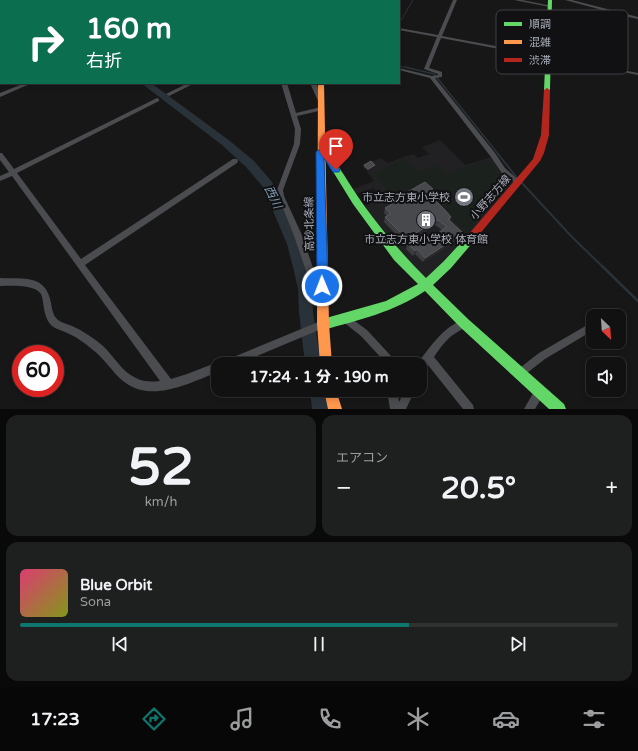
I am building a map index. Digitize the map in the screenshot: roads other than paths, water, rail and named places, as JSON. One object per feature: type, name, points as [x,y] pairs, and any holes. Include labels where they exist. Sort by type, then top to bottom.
[{"type":"main road","name":"小野志方線","points":[[318,326],[389,304],[415,292],[434,278],[462,248],[536,161],[543,149],[545,139],[547,74]]},
{"type":"main road","name":"高砂北条線","points":[[321,84],[320,152],[322,286],[318,326],[325,357]]},
{"type":"main road","points":[[320,152],[327,155],[356,202],[398,257],[464,323],[559,409]]},
{"type":"main road","points":[[332,397],[335,409]]},
{"type":"street","points":[[400,69],[432,77],[440,76],[440,73],[426,69],[456,0]]},
{"type":"street","points":[[516,0],[550,3]]},
{"type":"street","points":[[567,0],[585,2],[608,10]]},
{"type":"street","points":[[628,16],[638,18]]},
{"type":"street","points":[[400,29],[496,47]]},
{"type":"street","points":[[628,72],[638,74]]},
{"type":"street","points":[[432,77],[503,170],[520,180]]},
{"type":"street","points":[[0,95],[27,84]]},
{"type":"street","points":[[169,94],[190,84]]},
{"type":"street","points":[[284,84],[298,129],[297,144],[280,190],[281,196],[297,233],[315,285],[322,286]]},
{"type":"street","points":[[295,116],[321,106],[313,84]]},
{"type":"street","points":[[0,179],[157,100]]},
{"type":"street","points":[[0,155],[169,385]]},
{"type":"street","points":[[80,264],[235,161]]},
{"type":"street","points":[[0,282],[32,284],[39,286],[46,294],[48,312],[55,324],[74,331],[101,350],[119,370],[134,382],[149,386],[169,385],[211,370]]},
{"type":"street","points":[[345,318],[364,333],[386,357]]},
{"type":"street","points":[[464,323],[446,334],[428,357],[469,409]]},
{"type":"street","points":[[243,357],[318,326]]},
{"type":"street","points":[[520,373],[542,356],[586,330]]},
{"type":"street","points":[[529,409],[540,392]]},
{"type":"street","points":[[393,397],[395,409]]},
{"type":"street","points":[[401,409],[407,397]]},
{"type":"waterway","points":[[400,22],[413,0]]},
{"type":"waterway","points":[[400,66],[409,68]]},
{"type":"waterway","points":[[405,67],[434,74],[499,155]]},
{"type":"waterway","name":"西川","points":[[146,84],[226,143],[250,164],[268,185],[294,244],[300,267],[305,289],[306,312],[312,357]]},
{"type":"waterway","points":[[498,154],[518,179]]},
{"type":"waterway","points":[[521,182],[572,237],[603,267]]},
{"type":"waterway","points":[[602,266],[638,301]]},
{"type":"waterway","name":"西川","points":[[319,397],[321,409]]},
{"type":"place","name":"市立志方東小学校","points":[[464,197]]},
{"type":"place","name":"市立志方東小学校 体育館","points":[[426,220]]}]
